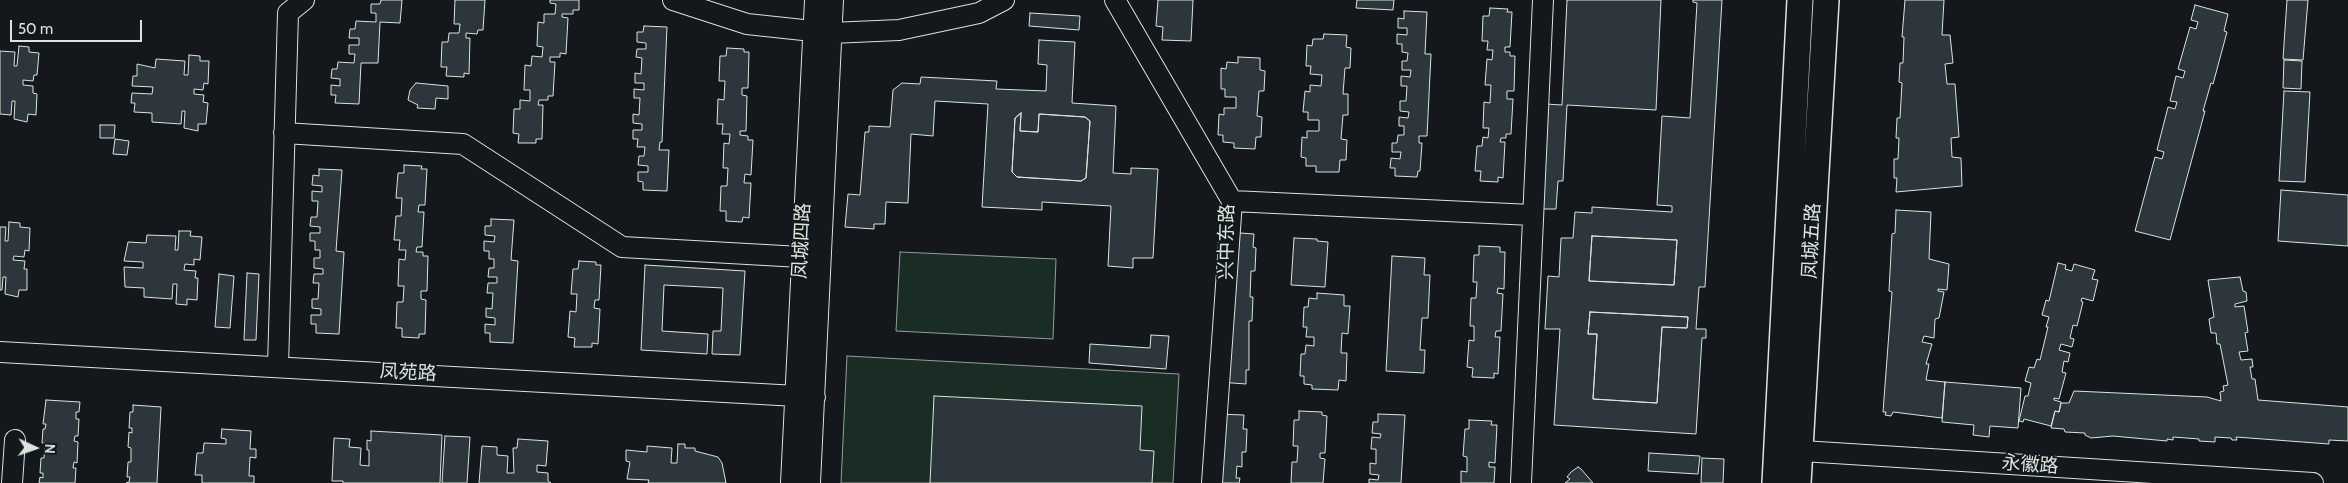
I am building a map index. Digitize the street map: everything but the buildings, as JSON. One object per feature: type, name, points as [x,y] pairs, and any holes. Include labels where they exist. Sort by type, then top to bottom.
[{"type":"main road","name":"凤城五路","points":[[1798,483],[1788,450],[1800,0]]},
{"type":"main road","name":"凤城五路","points":[[1775,483],[1788,450],[1826,0]]},
{"type":"street","points":[[278,366],[288,13],[304,0]]},
{"type":"street","points":[[673,0],[747,24],[822,33],[899,30],[979,13],[1004,0]]},
{"type":"street","name":"凤城四路","points":[[790,483],[805,396],[822,33],[815,0]]},
{"type":"street","name":"凤城四路","points":[[810,483],[805,396],[801,257],[822,33],[833,0]]},
{"type":"street","name":"兴中东路","points":[[1115,0],[1232,202],[1212,483]]},
{"type":"street","points":[[1521,483],[1543,0]]},
{"type":"street","points":[[284,133],[463,144],[622,247],[801,257]]},
{"type":"street","points":[[1232,202],[1532,215]]},
{"type":"street","name":"凤苑路","points":[[0,352],[805,396]]},
{"type":"street","points":[[12,483],[15,440]]},
{"type":"street","name":"永徽路","points":[[1788,450],[2313,483]]},
{"type":"green space","points":[[900,252],[1056,259],[1053,339],[896,331]]},
{"type":"green space","points":[[847,356],[1179,374],[1173,483],[841,483]]}]
